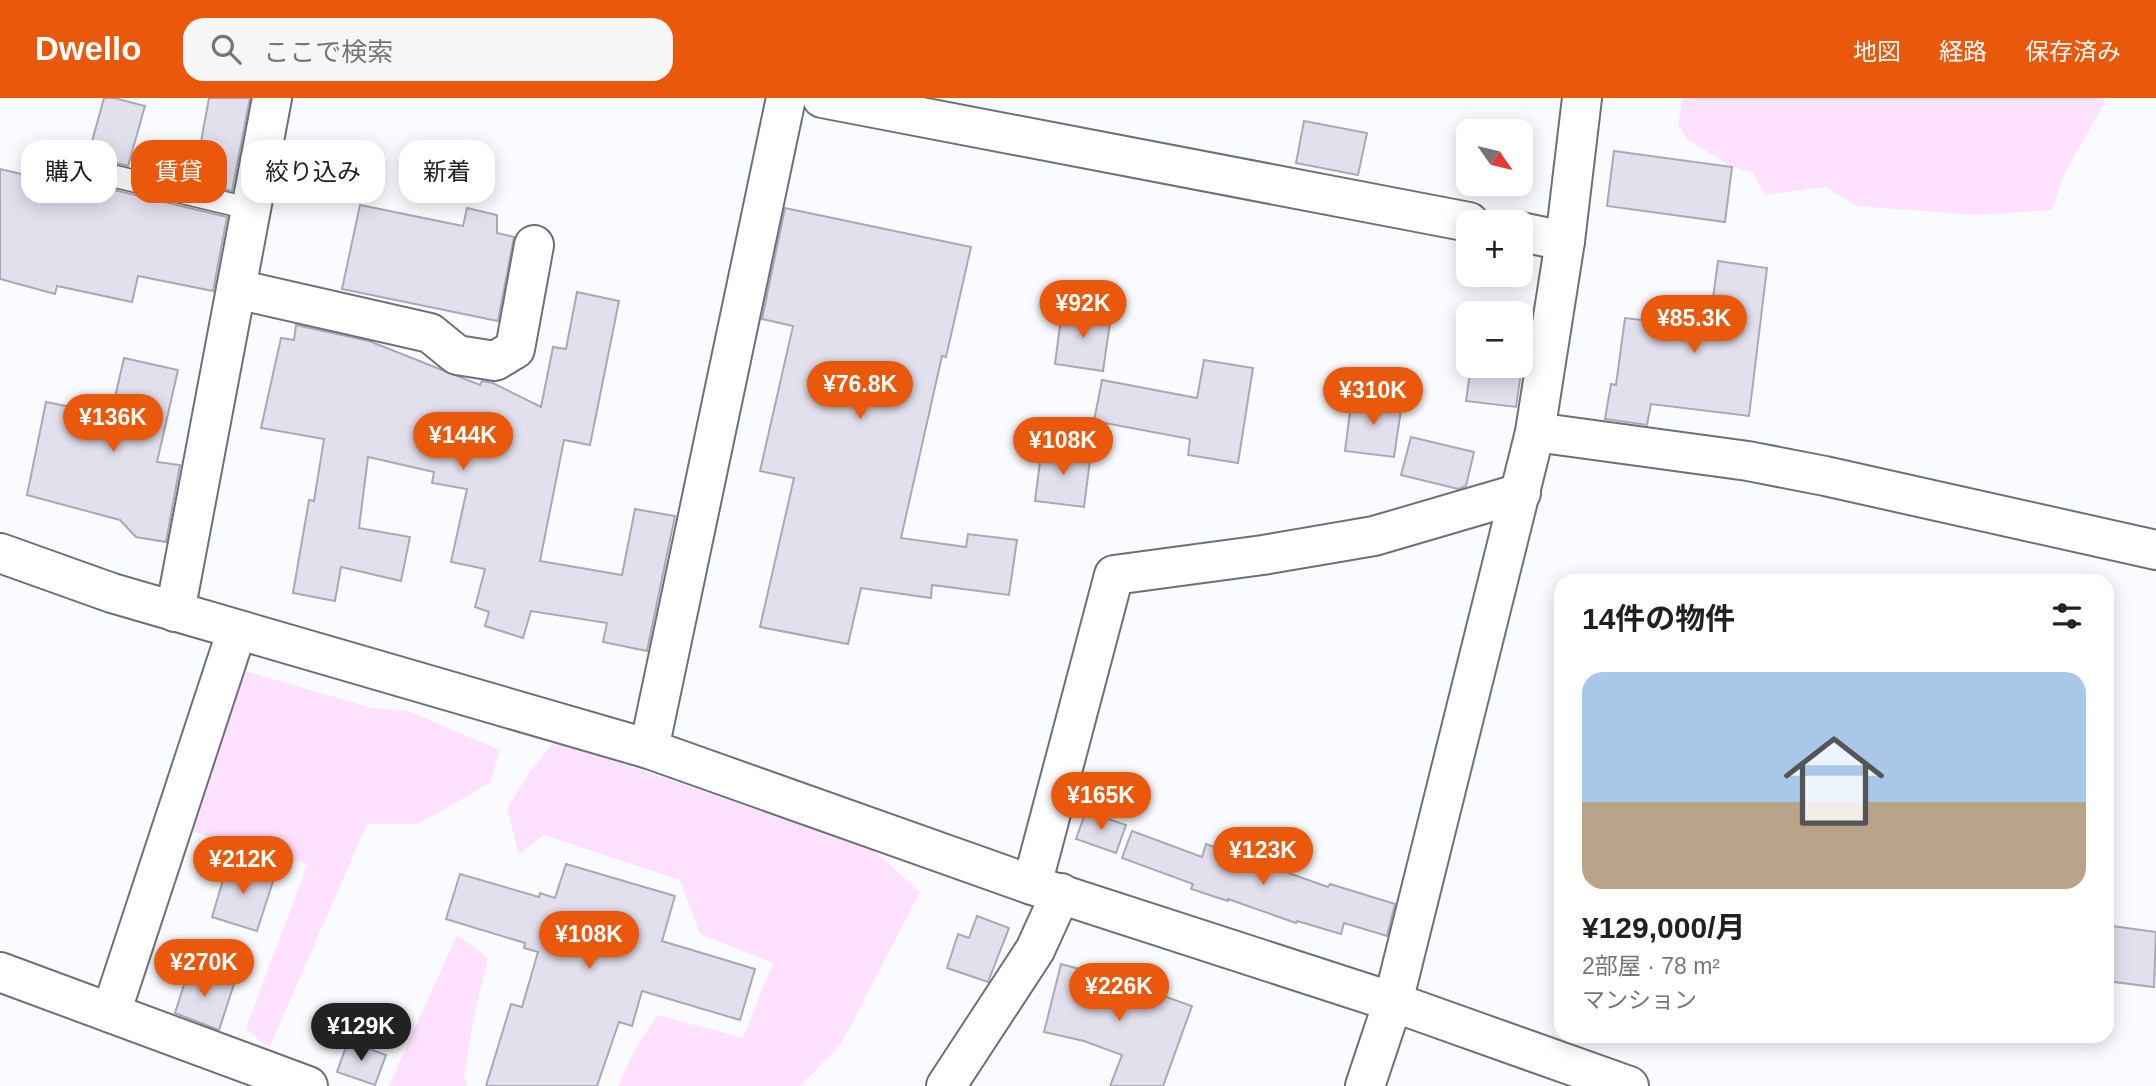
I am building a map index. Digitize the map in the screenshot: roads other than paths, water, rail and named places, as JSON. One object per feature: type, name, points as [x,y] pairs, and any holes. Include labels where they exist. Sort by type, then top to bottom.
[{"type":"street","points":[[175,612],[272,98]]},
{"type":"street","points":[[649,749],[786,98]]},
{"type":"street","points":[[822,98],[1456,220]]},
{"type":"street","points":[[1365,1086],[1393,1002],[1535,432],[1565,241],[1582,98]]},
{"type":"street","points":[[1533,234],[1565,241]]},
{"type":"street","points":[[236,289],[430,333],[457,355],[495,361],[514,349],[534,245]]},
{"type":"street","points":[[1535,432],[1760,463],[2156,550]]},
{"type":"street","points":[[946,1086],[1035,950],[1114,575],[1263,555],[1374,536],[1521,493]]},
{"type":"street","points":[[0,553],[112,593],[649,749],[1046,889],[1393,1002],[1618,1084]]},
{"type":"street","points":[[111,1013],[237,630]]},
{"type":"street","points":[[0,972],[111,1013],[227,1072],[308,1086]]},
{"type":"lane","points":[[117,177],[251,209]]}]
